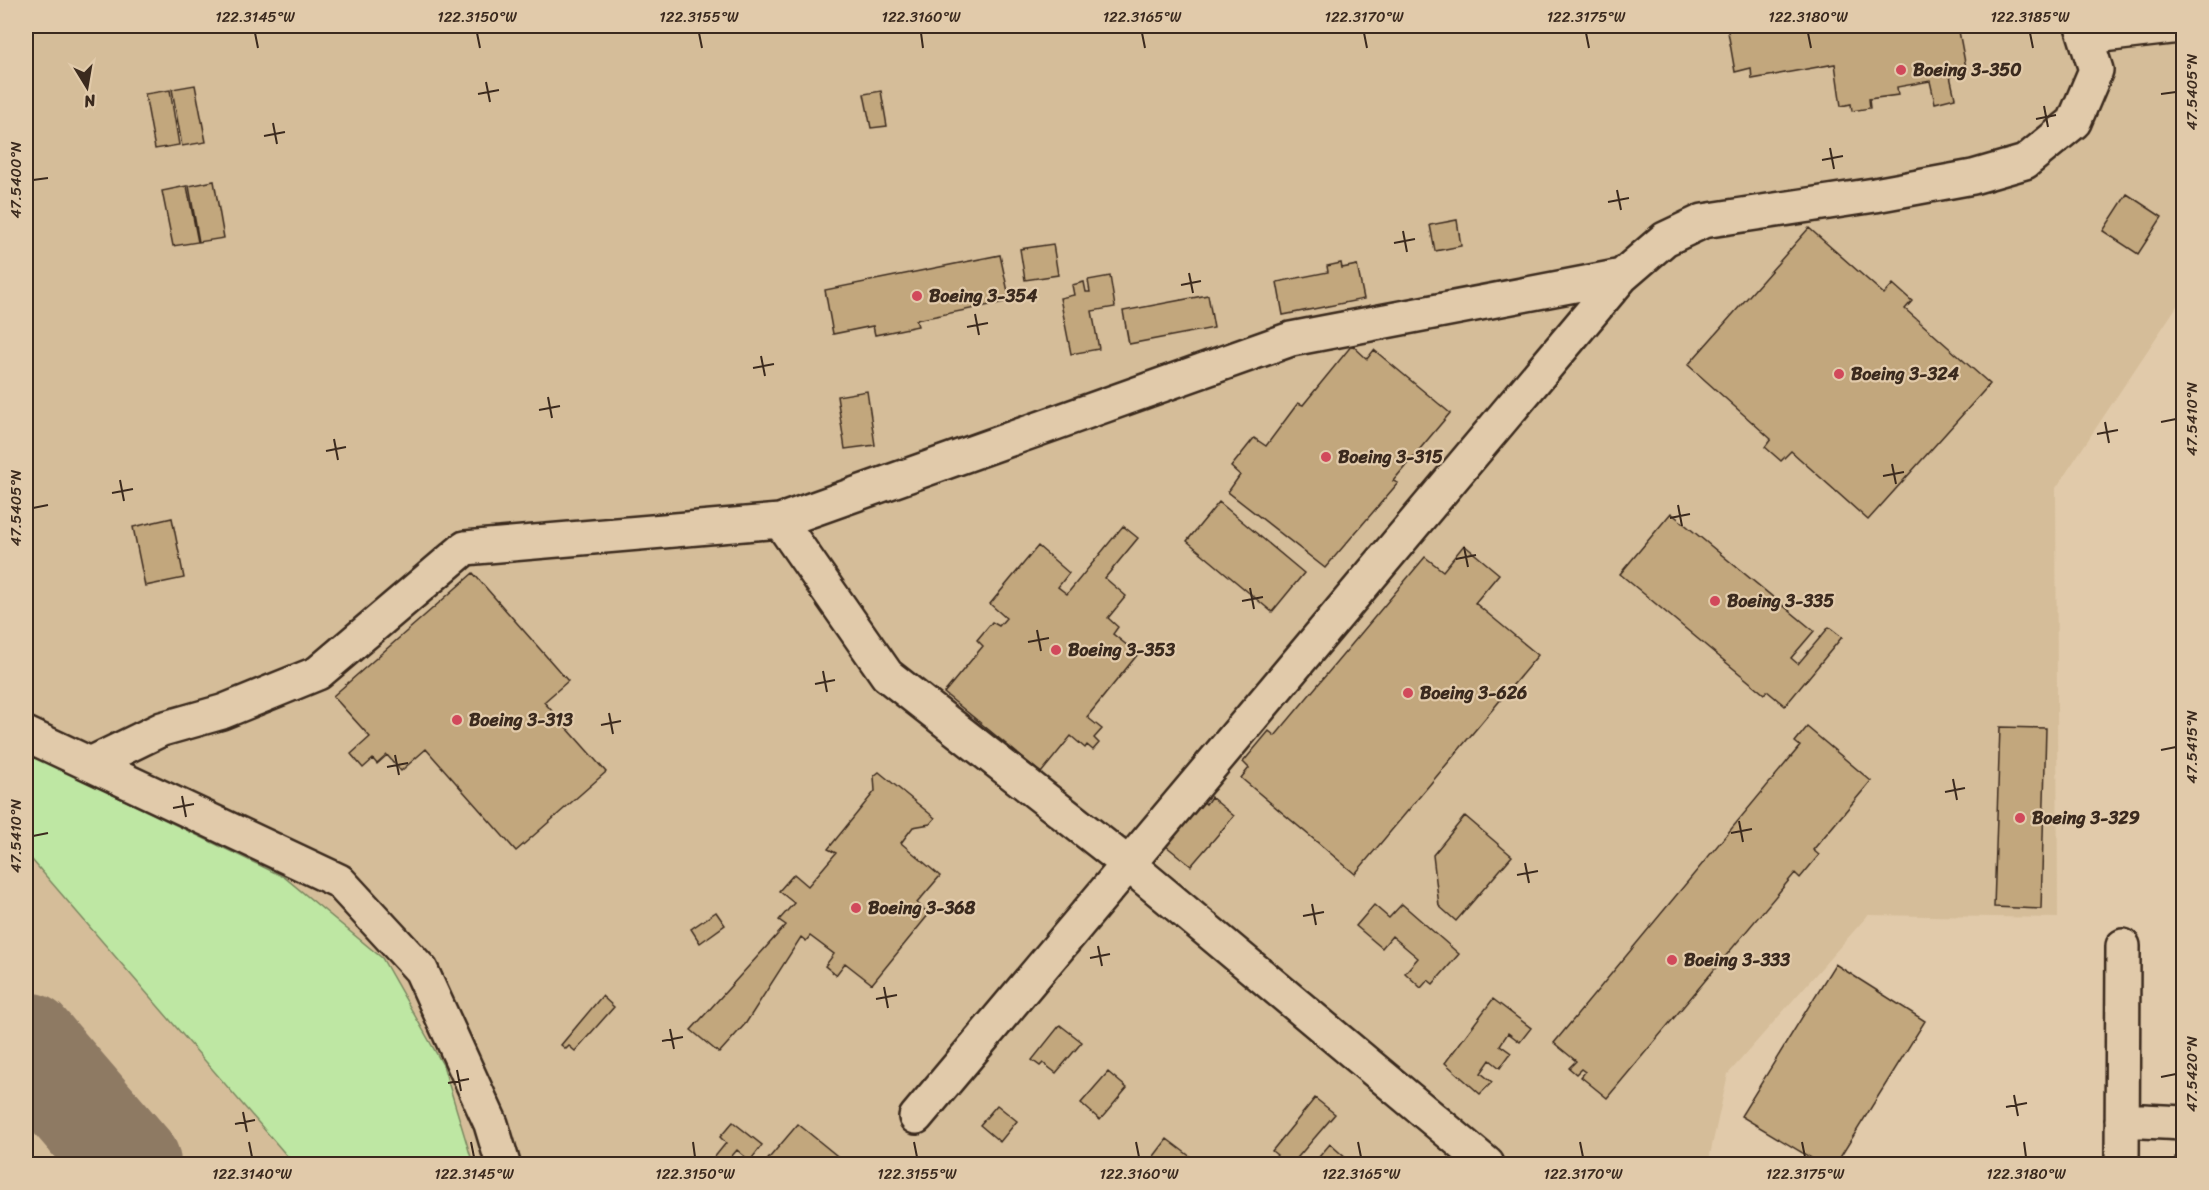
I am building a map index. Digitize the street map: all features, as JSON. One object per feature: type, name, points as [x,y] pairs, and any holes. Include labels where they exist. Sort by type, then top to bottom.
[{"type":"lane","points":[[916,1117],[1622,276],[1665,239],[1703,221],[1886,193],[1973,177],[2025,162],[2074,122],[2096,70],[2084,31],[2180,26]]},
{"type":"lane","points":[[90,764],[162,729],[222,712],[318,673],[465,548],[780,521],[1291,339],[1622,276]]},
{"type":"lane","points":[[780,521],[887,675],[1128,864],[1487,1164]]},
{"type":"lane","points":[[26,734],[339,881],[421,970],[491,1124],[503,1164]]},
{"type":"lane","points":[[2122,1164],[2123,946]]},
{"type":"lane","points":[[2122,1120],[2184,1123]]},
{"type":"shaded area","points":[[26,26],[2183,26],[2183,297],[2056,488],[2058,918],[1868,915],[1728,1074],[1708,1164],[26,1164]]},
{"type":"green space","points":[[26,753],[284,877],[382,958],[443,1065],[473,1164],[294,1164],[26,853]]},
{"type":"building","name":"Boeing 3-350","points":[[1727,26],[1958,26],[1967,73],[1950,76],[1955,98],[1935,103],[1930,81],[1897,87],[1898,95],[1869,99],[1870,108],[1852,111],[1851,104],[1841,106],[1835,64],[1752,79],[1751,68],[1735,72]]},
{"type":"building","points":[[195,85],[206,142],[182,146],[172,89]]},
{"type":"building","points":[[170,90],[179,145],[155,149],[145,94]]},
{"type":"building","points":[[881,91],[887,126],[871,128],[864,94]]},
{"type":"building","points":[[214,181],[224,238],[199,242],[189,186]]},
{"type":"building","points":[[187,186],[198,242],[173,246],[162,191]]},
{"type":"building","points":[[2127,194],[2162,217],[2138,254],[2103,231]]},
{"type":"building","points":[[1457,220],[1461,246],[1435,251],[1430,225]]},
{"type":"building","name":"Boeing 3-324","points":[[1809,228],[1884,294],[1893,284],[1912,301],[1905,309],[1990,384],[1868,520],[1791,451],[1781,461],[1765,447],[1771,439],[1688,365]]},
{"type":"building","points":[[1053,244],[1058,275],[1025,280],[1020,249]]},
{"type":"building","name":"Boeing 3-354","points":[[1000,255],[1010,301],[916,320],[918,326],[875,335],[873,326],[833,334],[825,290]]},
{"type":"building","points":[[1341,263],[1342,268],[1357,265],[1364,299],[1283,315],[1277,282],[1328,272],[1327,266]]},
{"type":"building","points":[[1110,276],[1115,307],[1092,311],[1099,349],[1071,354],[1060,298],[1074,295],[1072,285],[1084,282],[1086,292],[1090,292],[1088,280]]},
{"type":"building","points":[[1208,295],[1214,328],[1129,344],[1123,311]]},
{"type":"building","name":"Boeing 3-315","points":[[1352,345],[1367,359],[1374,350],[1450,413],[1393,481],[1398,483],[1325,568],[1228,492],[1240,475],[1231,467],[1254,438],[1266,446],[1298,403],[1303,405]]},
{"type":"building","points":[[867,391],[875,445],[845,449],[837,396]]},
{"type":"building","points":[[1219,502],[1304,573],[1272,612],[1187,541]]},
{"type":"building","name":"Boeing 3-335","points":[[1671,513],[1814,631],[1791,658],[1798,664],[1829,627],[1842,637],[1785,706],[1767,691],[1764,694],[1620,574]]},
{"type":"building","points":[[172,518],[184,578],[145,586],[133,527]]},
{"type":"building","name":"Boeing 3-353","points":[[1123,526],[1138,538],[1105,578],[1126,596],[1108,618],[1118,627],[1113,634],[1138,654],[1087,717],[1102,729],[1094,738],[1099,743],[1093,750],[1087,745],[1085,748],[1071,736],[1041,773],[944,693],[983,646],[977,640],[992,622],[999,626],[1006,618],[990,604],[1038,546],[1069,573],[1058,587],[1067,594]]},
{"type":"building","name":"Boeing 3-626","points":[[1464,545],[1499,574],[1475,603],[1538,655],[1355,874],[1241,778],[1249,768],[1243,762],[1269,731],[1275,736],[1425,557],[1443,571]]},
{"type":"building","name":"Boeing 3-313","points":[[473,573],[568,681],[544,702],[606,772],[516,851],[426,749],[401,771],[387,755],[377,764],[373,759],[363,768],[351,754],[370,737],[333,696]]},
{"type":"building","name":"Boeing 3-333","points":[[1807,727],[1871,781],[1813,850],[1819,855],[1800,878],[1795,873],[1607,1098],[1581,1077],[1585,1072],[1581,1069],[1576,1074],[1569,1068],[1576,1061],[1554,1043],[1800,746],[1795,742]]},
{"type":"building","name":"Boeing 3-329","points":[[2000,727],[2046,728],[2041,909],[1994,907]]},
{"type":"building","name":"Boeing 3-368","points":[[879,772],[935,818],[930,824],[913,827],[901,843],[940,876],[917,903],[929,914],[872,984],[845,963],[836,975],[825,966],[834,954],[810,936],[806,941],[801,937],[746,1023],[719,1053],[691,1030],[786,925],[779,920],[794,903],[779,891],[794,874],[808,886],[836,853],[828,849],[875,791],[874,776]]},
{"type":"building","points":[[1211,797],[1234,816],[1191,866],[1166,846]]},
{"type":"building","points":[[1465,816],[1512,856],[1456,921],[1439,906],[1433,855]]},
{"type":"building","points":[[1402,904],[1459,954],[1433,984],[1428,980],[1421,988],[1405,973],[1418,958],[1392,936],[1382,948],[1356,926],[1374,905],[1389,918]]},
{"type":"building","points":[[716,912],[725,925],[700,943],[691,929]]},
{"type":"building","points":[[2184,947],[2184,1049],[2181,1049]]},
{"type":"building","points":[[1835,964],[1925,1021],[1836,1164],[1821,1164],[1741,1116]]},
{"type":"building","points":[[602,996],[614,1007],[575,1051],[569,1046],[566,1049],[561,1045]]},
{"type":"building","points":[[1493,999],[1531,1028],[1520,1042],[1508,1033],[1500,1045],[1511,1053],[1500,1068],[1490,1060],[1481,1073],[1492,1082],[1480,1094],[1445,1063]]},
{"type":"building","points":[[1060,1025],[1082,1042],[1056,1073],[1043,1063],[1040,1066],[1032,1060]]},
{"type":"building","points":[[1108,1072],[1127,1088],[1100,1120],[1081,1103]]},
{"type":"building","points":[[1315,1098],[1335,1114],[1292,1164],[1269,1164],[1277,1155],[1272,1151]]},
{"type":"building","points":[[997,1105],[1017,1121],[1000,1142],[980,1125]]},
{"type":"building","points":[[733,1122],[762,1145],[750,1161],[737,1150],[725,1164],[720,1164],[713,1159],[726,1143],[720,1137]]},
{"type":"building","points":[[798,1124],[847,1164],[764,1164]]},
{"type":"building","points":[[1167,1139],[1200,1164],[1148,1164]]},
{"type":"building","points":[[1330,1144],[1348,1160],[1344,1164],[1313,1164]]},
{"type":"building","points":[[2175,1157],[2184,1157],[2184,1164],[2175,1164]]},
{"type":"taxiway","points":[[26,1044],[129,1164]]},
{"type":"place","name":"Boeing 3-350","points":[[1901,70]]},
{"type":"place","name":"Boeing 3-354","points":[[917,296]]},
{"type":"place","name":"Boeing 3-324","points":[[1839,374]]},
{"type":"place","name":"Boeing 3-315","points":[[1326,457]]},
{"type":"place","name":"Boeing 3-335","points":[[1715,601]]},
{"type":"place","name":"Boeing 3-353","points":[[1056,650]]},
{"type":"place","name":"Boeing 3-626","points":[[1408,693]]},
{"type":"place","name":"Boeing 3-313","points":[[457,720]]},
{"type":"place","name":"Boeing 3-329","points":[[2020,818]]},
{"type":"place","name":"Boeing 3-368","points":[[856,908]]},
{"type":"place","name":"Boeing 3-333","points":[[1672,960]]}]
